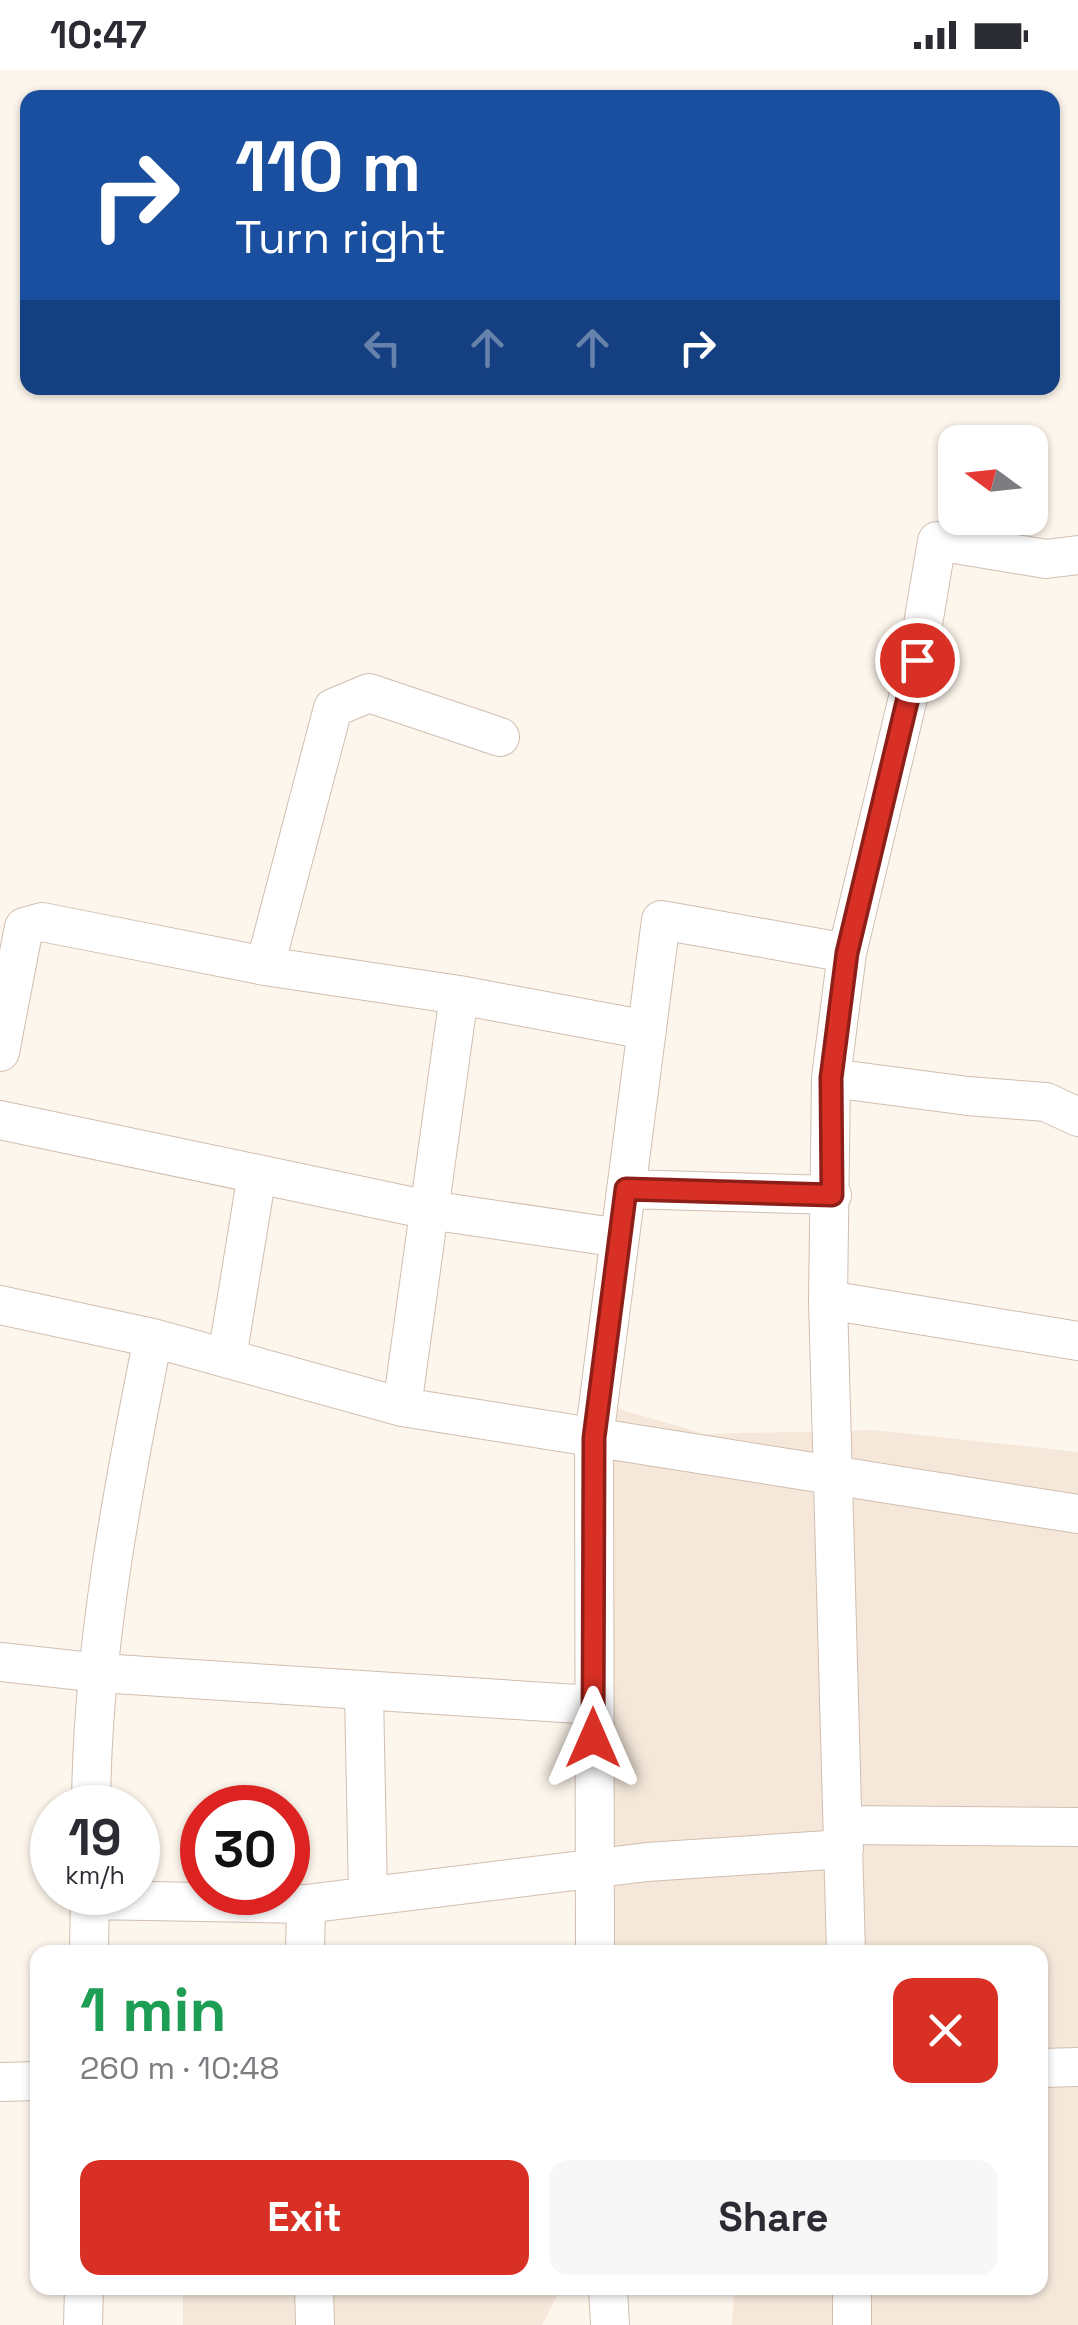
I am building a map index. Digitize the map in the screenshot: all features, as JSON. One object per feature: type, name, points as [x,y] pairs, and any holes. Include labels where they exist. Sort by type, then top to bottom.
[{"type":"street","points":[[846,1945],[828,1300],[831,1078],[847,953],[917,660],[937,541],[1046,559],[1078,555]]},
{"type":"street","points":[[265,966],[333,708],[369,693],[500,737]]},
{"type":"street","points":[[595,1945],[594,1438],[661,920],[847,953]]},
{"type":"street","points":[[0,1052],[24,928],[42,922],[265,966],[459,995],[647,1030]]},
{"type":"street","points":[[402,1407],[459,995]]},
{"type":"street","points":[[831,1078],[1046,1102],[1078,1117]]},
{"type":"street","points":[[0,1120],[429,1210],[620,1238]]},
{"type":"street","points":[[227,1358],[257,1174]]},
{"type":"street","points":[[626,1189],[832,1195]]},
{"type":"street","points":[[828,1300],[1078,1341]]},
{"type":"street","points":[[0,1304],[153,1338],[402,1407],[1078,1514]]},
{"type":"street","points":[[90,1785],[118,1512],[153,1338]]},
{"type":"street","points":[[0,1662],[100,1673],[593,1705]]},
{"type":"street","points":[[364,1692],[368,1896]]},
{"type":"street","points":[[310,1903],[843,1837],[1078,1826]]},
{"type":"street","points":[[89,1945],[90,1915]]},
{"type":"street","points":[[306,1915],[306,1945]]},
{"type":"street","points":[[1048,2068],[1078,2067]]},
{"type":"street","points":[[0,2082],[30,2081]]},
{"type":"street","points":[[83,2325],[84,2295]]},
{"type":"street","points":[[314,2295],[315,2325]]},
{"type":"street","points":[[608,2295],[610,2325]]},
{"type":"street","points":[[852,2295],[852,2325]]},
{"type":"shaded area","points":[[602,1404],[705,1434],[873,1430],[1078,1452],[1078,2325],[732,2325],[734,2295],[1048,2295],[1048,1945],[578,1945]]},
{"type":"shaded area","points":[[183,2295],[557,2295],[542,2325],[183,2325]]},
{"type":"route","points":[[593,1738],[594,1438],[626,1189],[832,1195],[831,1078],[847,953],[917,660]]}]
